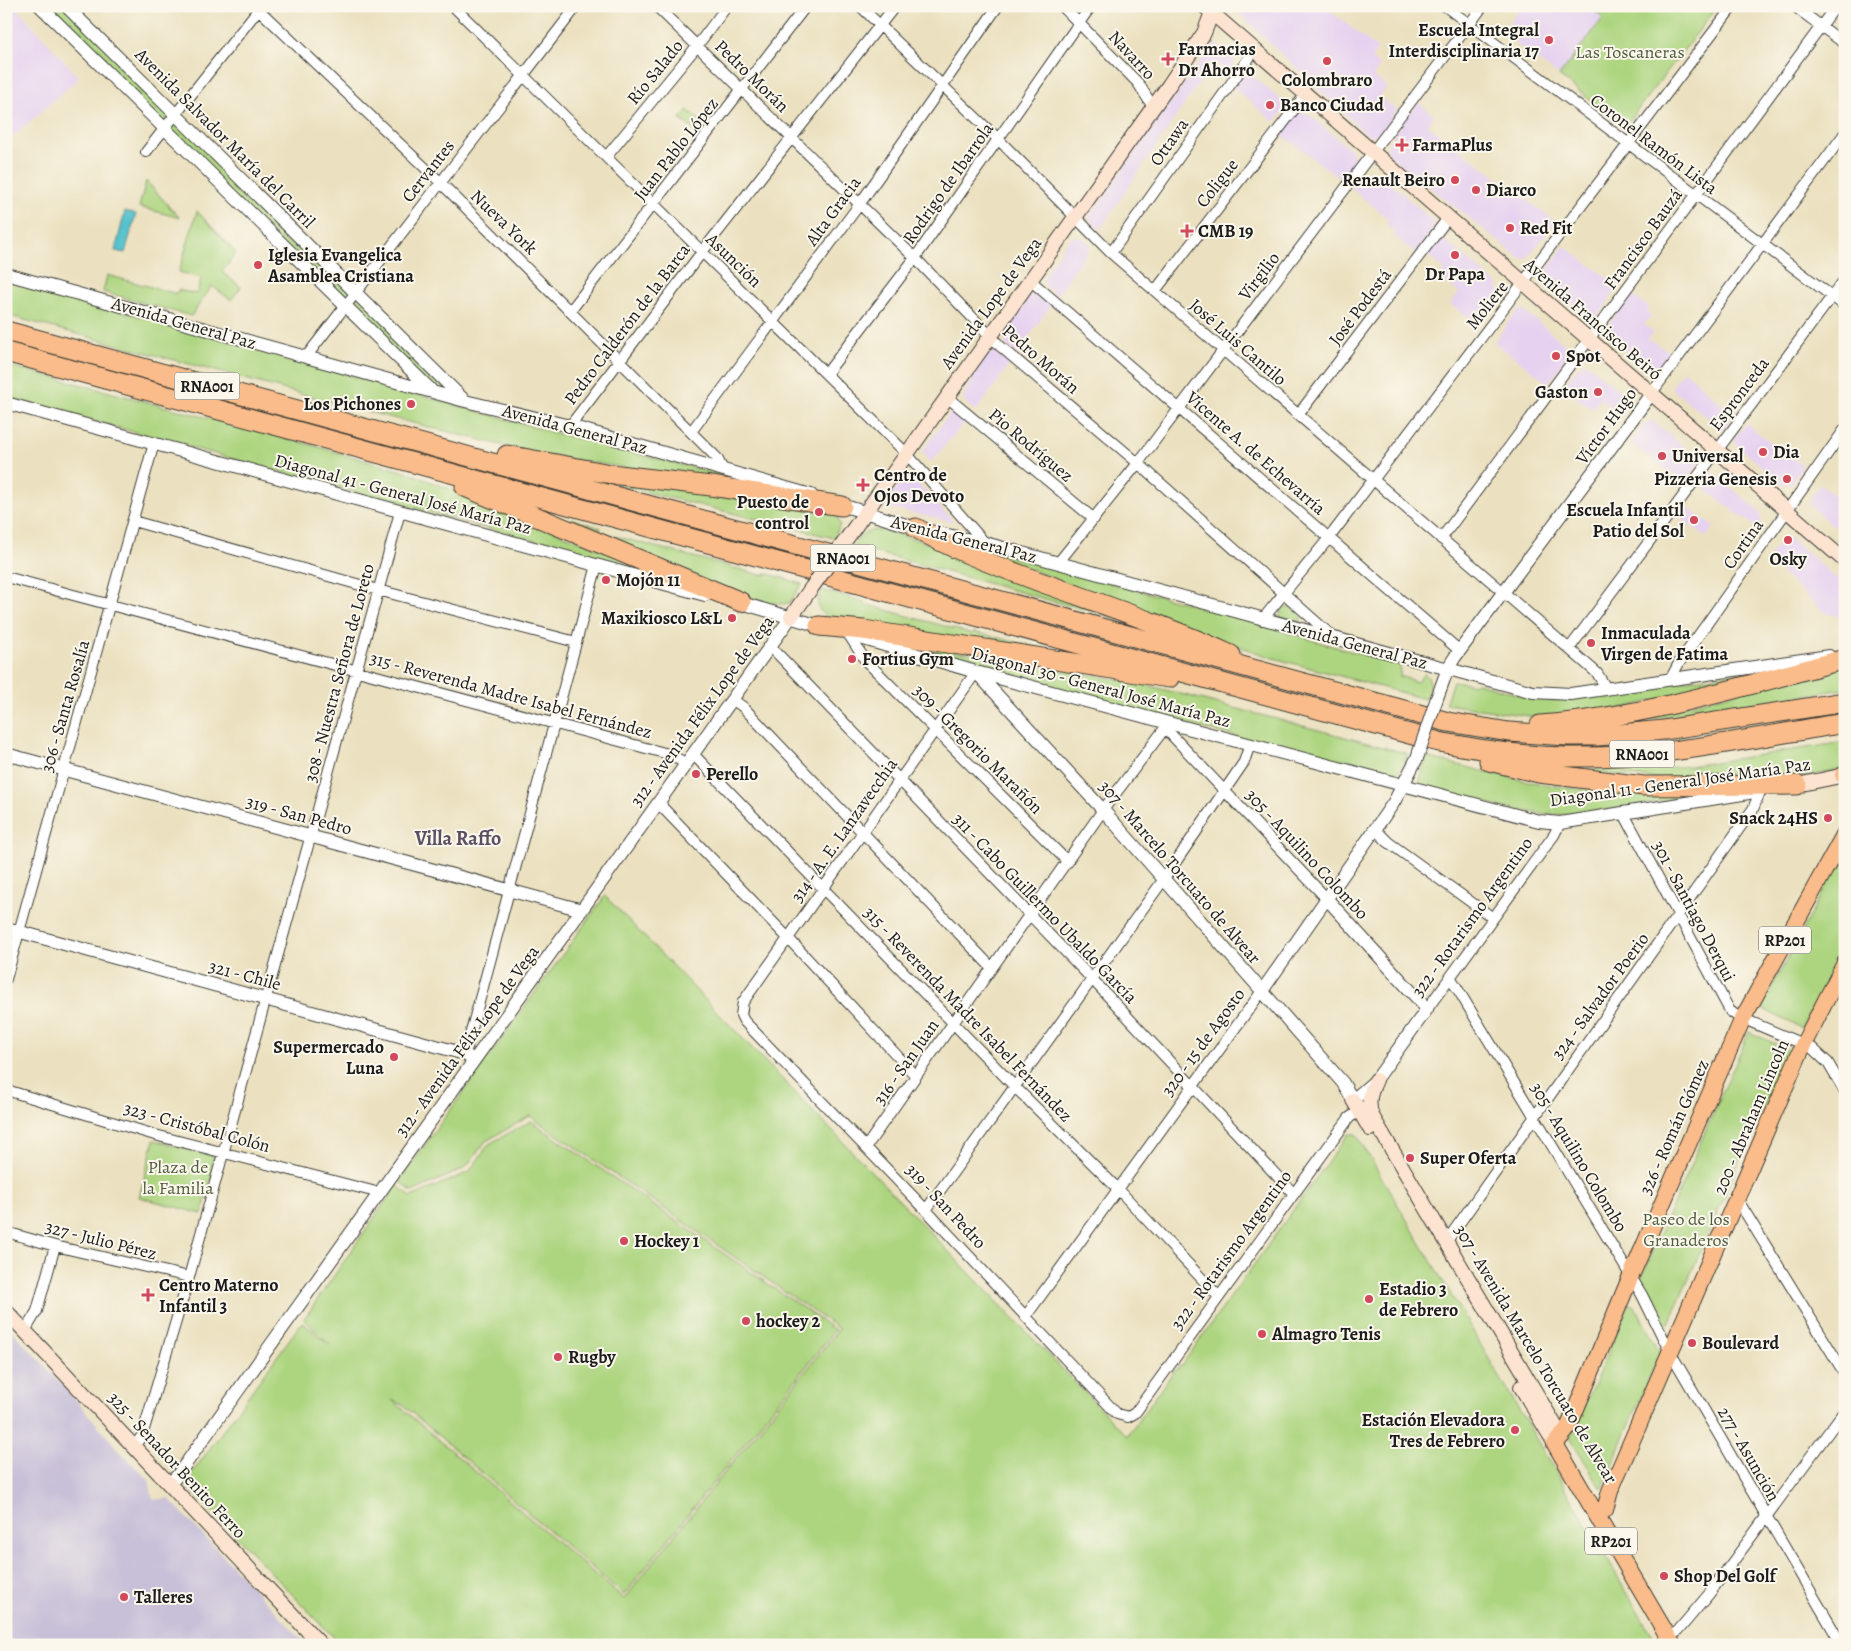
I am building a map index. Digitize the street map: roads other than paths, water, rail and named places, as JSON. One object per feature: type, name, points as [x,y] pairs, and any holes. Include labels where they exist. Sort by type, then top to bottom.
[{"type":"highway","name":"RNA001","points":[[6,331],[1278,677],[1420,715],[1487,729],[1566,736],[1628,734],[1845,702]]},
{"type":"highway","name":"RNA001","points":[[6,352],[1439,742],[1496,752],[1537,756],[1621,756],[1845,723]]},
{"type":"highway","points":[[6,356],[43,362]]},
{"type":"highway","points":[[409,440],[503,454],[611,474],[712,486],[842,506]]},
{"type":"highway","points":[[404,460],[741,602]]},
{"type":"highway","points":[[916,528],[937,541],[1001,567],[1192,637],[1278,677]]},
{"type":"highway","points":[[819,626],[864,630],[1126,673],[1242,688]]},
{"type":"highway","points":[[1487,729],[1609,717],[1845,659]]},
{"type":"highway","points":[[1439,742],[1495,763],[1592,781],[1644,786],[1797,785]]},
{"type":"main road","name":"Avenida Francisco Beiró","points":[[1210,9],[1254,51],[1717,452],[1844,559]]},
{"type":"main road","name":"Avenida Lope de Vega","points":[[791,617],[906,453],[1076,219],[1204,33],[1210,9]]},
{"type":"main road","name":"Diagonal 11 - General José María Paz","points":[[1797,785],[1844,775]]},
{"type":"main road","name":"326 - Román Gómez","points":[[1558,1441],[1568,1428],[1630,1278],[1743,1018],[1845,833]]},
{"type":"main road","points":[[1828,863],[1845,851]]},
{"type":"main road","name":"200 - Abraham Lincoln","points":[[1606,1510],[1610,1492],[1670,1350],[1804,1043],[1845,963]]},
{"type":"main road","name":"307 - Avenida Marcelo Torcuato de Alvear","points":[[1376,1080],[1370,1096],[1372,1116],[1446,1242],[1558,1441],[1606,1510],[1676,1640]]},
{"type":"main road","name":"307 - Avenida Marcelo Torcuato de Alvear","points":[[1356,1105],[1676,1640]]},
{"type":"main road","name":"325 - Senador Benito Ferro","points":[[6,1311],[321,1645]]},
{"type":"street","name":"Avenida Salvador María del Carril","points":[[66,6],[465,401]]},
{"type":"street","name":"Asunción","points":[[454,6],[906,453],[985,543]]},
{"type":"street","name":"Cervantes","points":[[306,357],[577,6]]},
{"type":"street","name":"Pedro Morán","points":[[656,6],[742,91],[794,138],[859,205],[915,258],[990,336],[1138,462],[1333,637]]},
{"type":"street","name":"Río Salado","points":[[607,156],[697,46],[726,6]]},
{"type":"street","name":"Juan Pablo López","points":[[570,310],[742,91],[806,6]]},
{"type":"street","name":"José Luis Cantilo","points":[[860,6],[998,138],[1111,253],[1597,673],[1606,688]]},
{"type":"street","name":"Pedro Calderón de la Barca","points":[[570,426],[702,252],[794,138],[895,6]]},
{"type":"street","name":"Alta Gracia","points":[[690,432],[772,319],[859,205],[998,6]]},
{"type":"street","name":"Navarro","points":[[1062,6],[1138,83],[1153,107]]},
{"type":"street","name":"Rodrigo de Ibarrola","points":[[826,374],[915,258],[1091,6]]},
{"type":"street","name":"Coronel Ramón Lista","points":[[1445,6],[1845,306]]},
{"type":"street","name":"Virgilio","points":[[1058,563],[1223,351],[1483,6]]},
{"type":"street","name":"Moliere","points":[[1262,620],[1330,538],[1733,6]]},
{"type":"street","points":[[1794,6],[1845,44]]},
{"type":"street","name":"Francisco Bauzá","points":[[1441,539],[1836,6]]},
{"type":"street","points":[[146,152],[258,7]]},
{"type":"street","name":"Nueva York","points":[[258,7],[570,310],[717,458],[722,468]]},
{"type":"street","name":"Avenida Salvador María del Carril","points":[[46,8],[164,128],[433,392]]},
{"type":"street","name":"Ottawa","points":[[1111,253],[1254,51]]},
{"type":"street","name":"Coligue","points":[[1155,291],[1305,95]]},
{"type":"street","name":"Víctor Hugo","points":[[1437,698],[1448,668],[1460,651],[1845,133]]},
{"type":"street","name":"José Podestá","points":[[1298,415],[1448,218]]},
{"type":"street","name":"Avenida General Paz","points":[[6,274],[465,401],[570,426],[722,468],[916,528],[985,543],[1262,620],[1333,637],[1545,694],[1571,694],[1845,653]]},
{"type":"street","name":"Espronceda","points":[[1569,649],[1845,279]]},
{"type":"street","name":"Vicente A. de Echevarría","points":[[1030,280],[1460,651]]},
{"type":"street","name":"Pio Rodríguez","points":[[947,397],[1094,519]]},
{"type":"street","name":"Diagonal 41 - General José María Paz","points":[[6,404],[714,598],[741,602],[791,617]]},
{"type":"street","name":"Cortina","points":[[1671,678],[1679,663],[1845,429]]},
{"type":"street","name":"306 - Santa Rosalía","points":[[6,979],[154,443]]},
{"type":"street","name":"308 - Nuestra Señora de Loreto","points":[[134,1446],[142,1436],[189,1277],[400,512]]},
{"type":"street","points":[[133,521],[378,590],[576,642]]},
{"type":"street","points":[[469,1057],[510,890],[598,565]]},
{"type":"street","name":"315 - Reverenda Madre Isabel Fernández","points":[[6,577],[111,603],[356,671],[689,759],[822,887],[1014,1086],[1118,1188],[1220,1296]]},
{"type":"street","name":"Diagonal 30 - General José María Paz","points":[[791,617],[976,672],[1165,725],[1250,744],[1404,784]]},
{"type":"street","name":"312 - Avenida Félix Lope de Vega","points":[[169,1484],[177,1476],[380,1193],[469,1057],[582,910],[791,617]]},
{"type":"street","name":"309 - Gregorio Marañón","points":[[849,635],[865,660],[1068,862]]},
{"type":"street","name":"311 - Cabo Guillermo Ubaldo García","points":[[771,647],[1092,979],[1294,1194]]},
{"type":"street","name":"314 - A. E. Lanzavecchia","points":[[740,1008],[822,887],[976,672]]},
{"type":"street","name":"307 - Marcelo Torcuato de Alvear","points":[[976,672],[1164,879],[1343,1083],[1356,1105]]},
{"type":"street","name":"320 - 15 de Agosto","points":[[1026,1316],[1262,991],[1375,829],[1404,784],[1417,758],[1437,698]]},
{"type":"street","points":[[732,699],[743,707],[992,968]]},
{"type":"street","name":"305 - Aquilino Colombo","points":[[1165,725],[1427,1009]]},
{"type":"street","name":"316 - San Juan","points":[[866,1147],[1165,725]]},
{"type":"street","points":[[926,1210],[1164,879],[1244,762],[1250,744]]},
{"type":"street","name":"319 - San Pedro","points":[[6,754],[582,910]]},
{"type":"street","name":"Diagonal 11 - General José María Paz","points":[[1404,784],[1526,818],[1560,823],[1797,785]]},
{"type":"street","name":"324 - Salvador Poerio","points":[[1446,1242],[1754,809],[1760,792]]},
{"type":"street","points":[[660,800],[663,808],[788,938],[916,1076]]},
{"type":"street","name":"301 - Santiago Derqui","points":[[1623,812],[1730,1011],[1804,1043],[1821,1055],[1845,1092]]},
{"type":"street","name":"322 - Rotarismo Argentino","points":[[1135,1414],[1349,1118],[1356,1105],[1451,978],[1554,835],[1560,823]]},
{"type":"street","points":[[1375,829],[1388,842],[1493,918]]},
{"type":"street","name":"321 - Chile","points":[[6,928],[266,998],[469,1057]]},
{"type":"street","name":"305 - Aquilino Colombo","points":[[1451,978],[1630,1278]]},
{"type":"street","name":"319 - San Pedro","points":[[740,1008],[744,1021],[926,1210],[1117,1414],[1128,1417],[1135,1414]]},
{"type":"street","name":"323 - Cristóbal Colón","points":[[6,1090],[155,1134],[380,1193]]},
{"type":"street","points":[[1737,1199],[1845,1374]]},
{"type":"street","name":"327 - Julio Pérez","points":[[6,1232],[55,1246],[189,1277]]},
{"type":"street","points":[[25,1331],[37,1311],[55,1246]]},
{"type":"street","name":"277 - Asunción","points":[[1630,1278],[1842,1645]]},
{"type":"street","points":[[1676,1640],[1845,1410]]},
{"type":"water","points":[[125,211],[136,214],[125,253],[115,251]]},
{"type":"place","name":"Escuela Integral Interdisciplinaria 17","points":[[1549,40]]},
{"type":"place","name":"Farmacias Dr Ahorro","points":[[1168,59]]},
{"type":"place","name":"Colombraro","points":[[1327,61]]},
{"type":"place","name":"Banco Ciudad","points":[[1270,105]]},
{"type":"place","name":"FarmaPlus","points":[[1402,145]]},
{"type":"place","name":"Renault Beiro","points":[[1455,180]]},
{"type":"place","name":"Diarco","points":[[1476,190]]},
{"type":"place","name":"Red Fit","points":[[1510,228]]},
{"type":"place","name":"CMB 19","points":[[1187,231]]},
{"type":"place","name":"Dr Papa","points":[[1455,255]]},
{"type":"place","name":"Iglesia Evangelica Asamblea Cristiana","points":[[258,265]]},
{"type":"place","name":"Spot","points":[[1556,356]]},
{"type":"place","name":"Gaston","points":[[1598,392]]},
{"type":"place","name":"Los Pichones","points":[[411,404]]},
{"type":"place","name":"Dia","points":[[1763,452]]},
{"type":"place","name":"Universal","points":[[1662,456]]},
{"type":"place","name":"Pizzeria Genesis","points":[[1787,479]]},
{"type":"place","name":"Centro de Ojos Devoto","points":[[863,485]]},
{"type":"place","name":"Puesto de control","points":[[819,512]]},
{"type":"place","name":"Escuela Infantil Patio del Sol","points":[[1694,520]]},
{"type":"place","name":"Osky","points":[[1788,540]]},
{"type":"place","name":"Mojón 11","points":[[606,580]]},
{"type":"place","name":"Maxikiosco L&L","points":[[732,618]]},
{"type":"place","name":"Inmaculada Virgen de Fatima","points":[[1591,643]]},
{"type":"place","name":"Fortius Gym","points":[[852,659]]},
{"type":"place","name":"Perello","points":[[696,774]]},
{"type":"place","name":"Snack 24HS","points":[[1828,818]]},
{"type":"place","name":"Supermercado Luna","points":[[394,1057]]},
{"type":"place","name":"Super Oferta","points":[[1410,1158]]},
{"type":"place","name":"Hockey 1","points":[[624,1241]]},
{"type":"place","name":"Centro Materno Infantil 3","points":[[148,1295]]},
{"type":"place","name":"Estadio 3 de Febrero","points":[[1369,1299]]},
{"type":"place","name":"hockey 2","points":[[746,1321]]},
{"type":"place","name":"Almagro Tenis","points":[[1262,1334]]},
{"type":"place","name":"Boulevard","points":[[1692,1343]]},
{"type":"place","name":"Rugby","points":[[558,1357]]},
{"type":"place","name":"Estación Elevadora Tres de Febrero","points":[[1515,1430]]},
{"type":"place","name":"Shop Del Golf","points":[[1664,1576]]},
{"type":"place","name":"Talleres","points":[[124,1597]]},
{"type":"district","name":"Villa Raffo","points":[[458,838]]},
{"type":"park label","name":"Las Toscaneras","points":[[1630,52]]},
{"type":"park label","name":"Plaza de la Familia","points":[[178,1177]]},
{"type":"park label","name":"Paseo de los Granaderos","points":[[1686,1229]]}]
